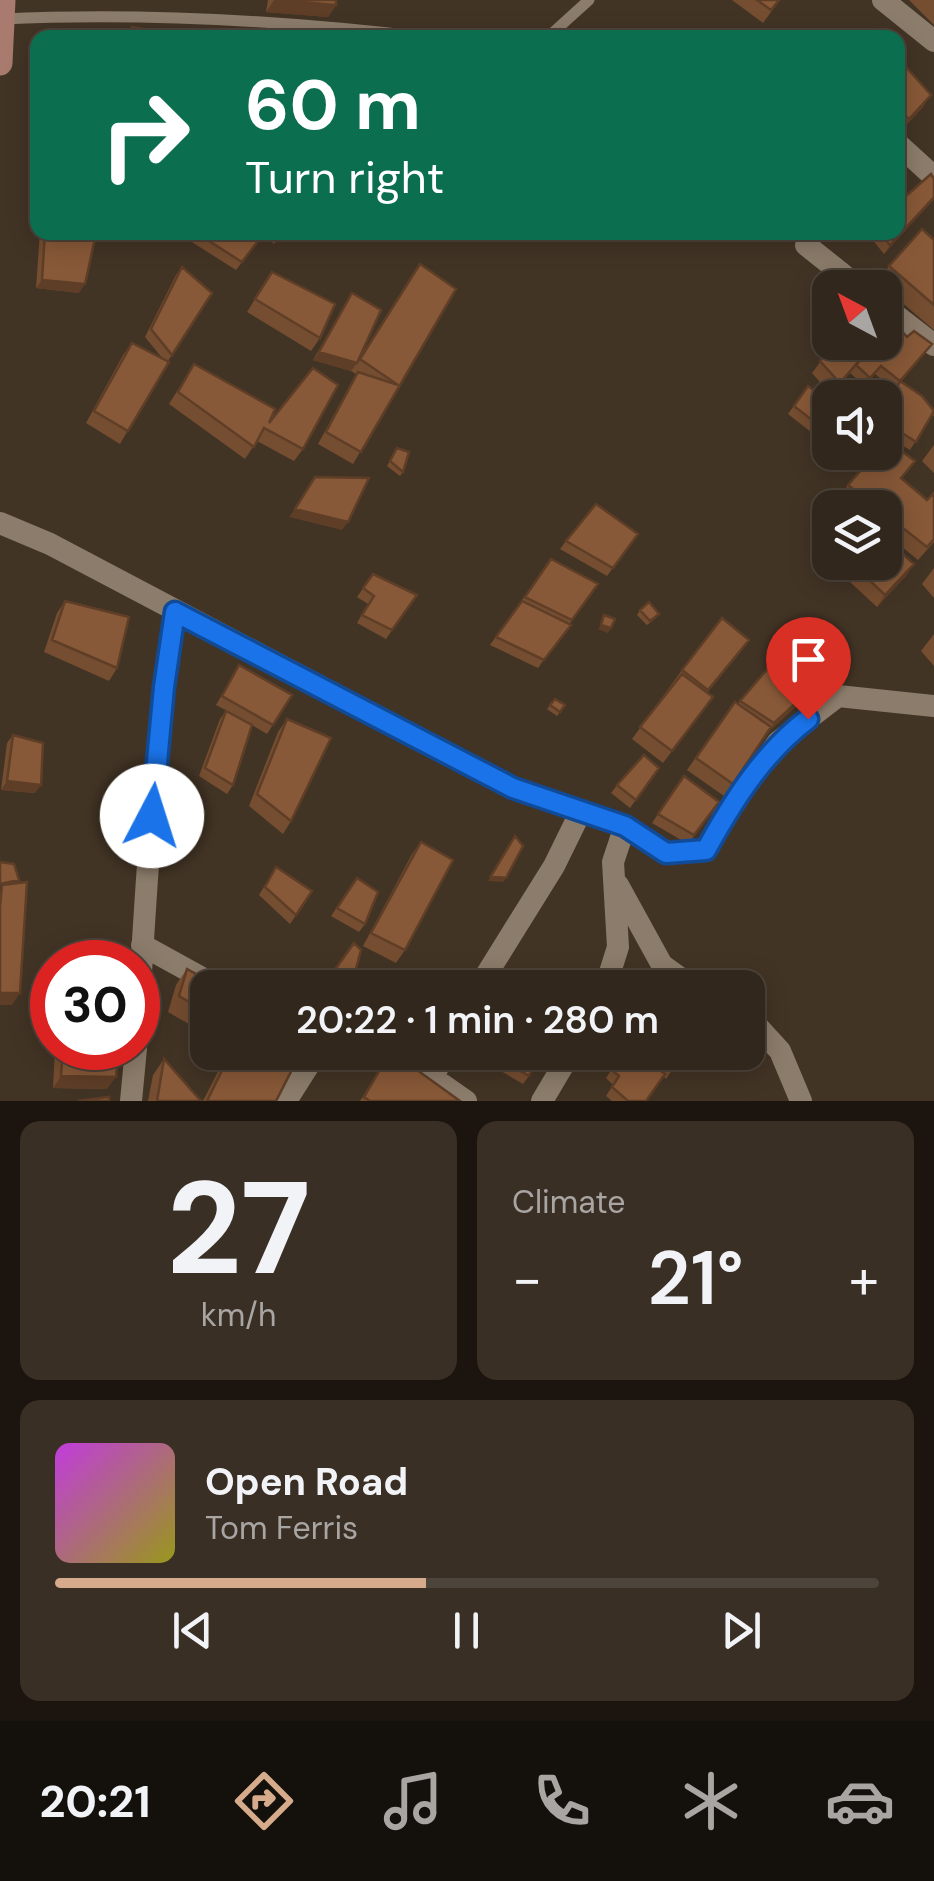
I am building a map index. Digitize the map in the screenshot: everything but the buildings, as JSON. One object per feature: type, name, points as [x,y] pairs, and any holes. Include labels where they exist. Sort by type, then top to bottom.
[{"type":"main road","points":[[0,63],[3,9]]},
{"type":"street","points":[[883,0],[934,40]]},
{"type":"street","points":[[905,150],[934,177]]},
{"type":"street","points":[[806,244],[838,270]]},
{"type":"street","points":[[902,320],[934,344]]},
{"type":"street","points":[[0,523],[50,544],[513,788],[625,826],[666,853],[706,850],[726,814],[778,742],[838,696],[934,706]]},
{"type":"street","points":[[142,940],[164,687],[175,612]]},
{"type":"street","points":[[489,970],[554,866],[581,811]]},
{"type":"street","points":[[611,970],[618,947],[613,862],[625,826]]},
{"type":"street","points":[[614,878],[662,965],[669,970]]},
{"type":"street","points":[[160,955],[190,971]]},
{"type":"street","points":[[765,1035],[780,1051],[800,1101]]},
{"type":"street","points":[[131,1101],[134,1070]]},
{"type":"street","points":[[286,1101],[306,1070]]},
{"type":"street","points":[[419,1070],[466,1101]]},
{"type":"street","points":[[433,1078],[437,1070]]},
{"type":"street","points":[[542,1101],[561,1070]]},
{"type":"lane","points":[[555,30],[589,0]]},
{"type":"lane","points":[[3,9],[370,30]]},
{"type":"route","points":[[152,816],[175,612],[513,788],[625,826],[666,853],[706,850],[726,814],[778,742],[808,719]]}]
